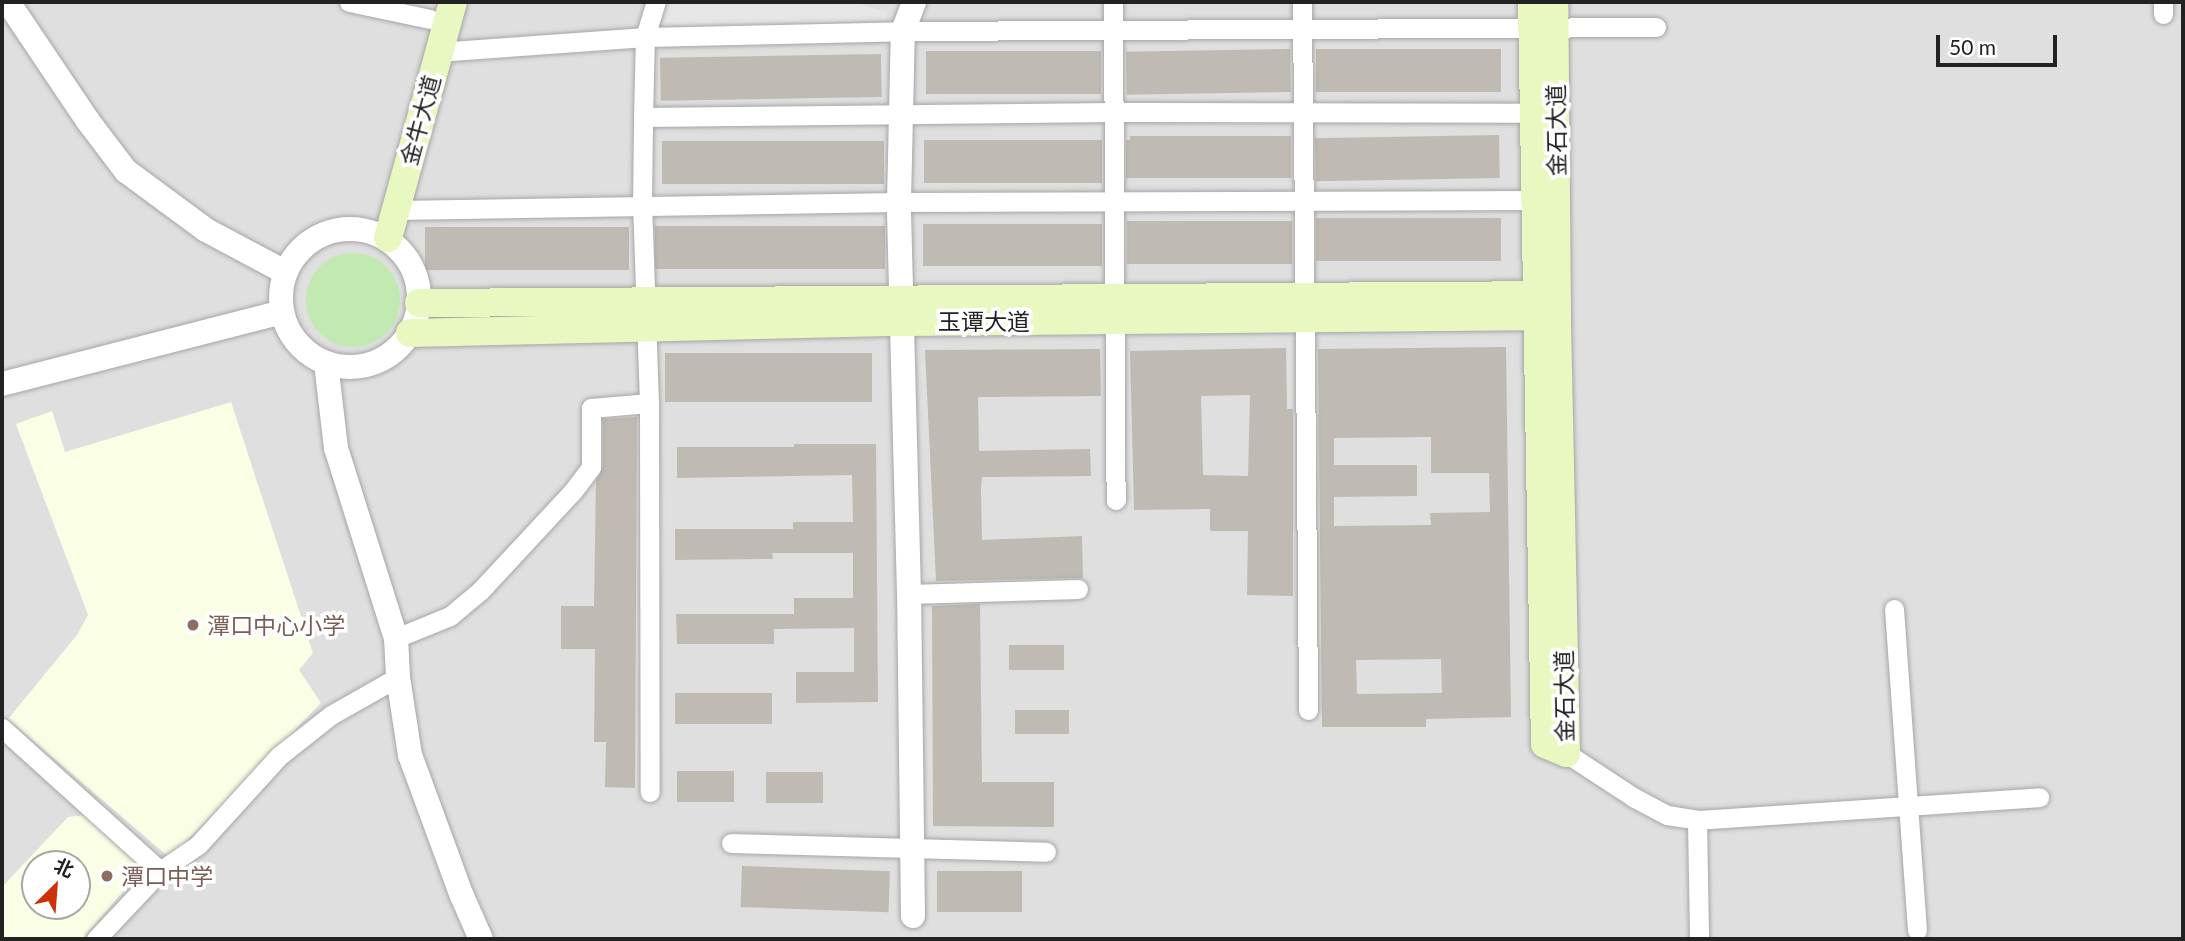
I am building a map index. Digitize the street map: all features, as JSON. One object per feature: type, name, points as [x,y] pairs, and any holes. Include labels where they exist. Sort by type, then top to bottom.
[{"type":"main road","name":"金牛大道","points":[[380,235],[396,210],[453,2]]},
{"type":"main road","name":"金牛大道","points":[[380,235],[432,10]]},
{"type":"main road","name":"金石大道","points":[[1544,14],[1532,113],[1534,200],[1547,306]]},
{"type":"main road","name":"金石大道","points":[[1544,14],[1547,306],[1545,744],[1566,753]]},
{"type":"main road","name":"玉谭大道","points":[[419,303],[646,314],[1547,306]]},
{"type":"main road","name":"玉谭大道","points":[[410,333],[646,314]]},
{"type":"street","points":[[8,2],[88,121],[126,171],[206,230],[285,272]]},
{"type":"street","points":[[349,2],[432,10]]},
{"type":"street","points":[[650,792],[649,403],[642,205],[645,37],[656,2]]},
{"type":"street","points":[[913,916],[909,594],[898,202],[903,31],[914,2]]},
{"type":"street","points":[[1113,2],[1116,500]]},
{"type":"street","points":[[1302,2],[1308,710]]},
{"type":"street","points":[[438,52],[645,37],[1302,27],[1544,14],[1656,27]]},
{"type":"street","points":[[643,117],[900,117],[1303,111],[1532,113]]},
{"type":"street","points":[[396,210],[898,202],[1534,200]]},
{"type":"street","points":[[340,229],[380,235],[406,257],[414,271],[419,303],[410,333],[402,344],[380,360],[353,367],[326,363],[302,348],[286,325],[281,291],[285,272],[298,251],[317,236],[340,229]]},
{"type":"street","points":[[2,384],[282,312]]},
{"type":"street","points":[[326,363],[336,448],[396,638],[398,677],[410,755],[461,896],[481,939]]},
{"type":"street","points":[[396,638],[450,616],[480,591],[573,491],[592,467],[591,408],[649,403]]},
{"type":"street","points":[[909,594],[1078,589]]},
{"type":"street","points":[[1894,609],[1917,930]]},
{"type":"street","points":[[96,939],[160,871],[198,845],[279,756],[331,715],[398,677]]},
{"type":"street","points":[[2,728],[160,871]]},
{"type":"street","points":[[1566,753],[1622,790],[1667,815],[1697,820],[2039,797]]},
{"type":"street","points":[[1697,820],[1699,939]]},
{"type":"street","points":[[731,844],[1046,852]]},
{"type":"shaded area","points":[[2,2],[2183,2],[2183,939],[2,939]]},
{"type":"shaded area","points":[[666,2],[852,2],[887,12],[886,21],[657,29]]},
{"type":"shaded area","name":"潭口中心小学","points":[[231,402],[313,653],[299,670],[321,703],[170,858],[8,719],[77,635],[88,615],[16,424],[52,411],[65,452]]},
{"type":"shaded area","name":"潭口中学","points":[[85,815],[146,865],[82,939],[2,939],[2,887],[21,867],[21,920],[91,920],[91,850],[37,850],[68,817]]},
{"type":"green space","points":[[344,253],[362,253],[387,266],[397,282],[400,300],[397,318],[387,334],[362,347],[344,347],[319,334],[306,309],[306,291],[319,266]]},
{"type":"building","points":[[1290,49],[1291,92],[1127,95],[1126,52]]},
{"type":"building","points":[[1316,49],[1501,49],[1501,92],[1316,92]]},
{"type":"building","points":[[926,51],[1101,51],[1101,94],[926,94]]},
{"type":"building","points":[[881,54],[882,97],[661,101],[660,58]]},
{"type":"building","points":[[1499,135],[1500,178],[1316,181],[1315,138]]},
{"type":"building","points":[[1130,136],[1291,136],[1291,178],[1126,178],[1126,140],[1130,140]]},
{"type":"building","points":[[924,140],[1102,140],[1102,183],[924,183]]},
{"type":"building","points":[[662,141],[884,141],[884,184],[662,184]]},
{"type":"building","points":[[1316,218],[1501,218],[1501,261],[1316,261]]},
{"type":"building","points":[[1127,221],[1292,221],[1292,264],[1127,264]]},
{"type":"building","points":[[923,224],[1102,224],[1102,266],[923,266]]},
{"type":"building","points":[[655,226],[885,226],[885,269],[655,269]]},
{"type":"building","points":[[425,227],[629,227],[629,270],[425,270]]},
{"type":"building","points":[[1506,347],[1511,717],[1426,719],[1426,727],[1322,727],[1318,349]],"holes":[[[1431,437],[1431,473],[1489,473],[1490,512],[1430,513],[1431,525],[1334,526],[1334,497],[1417,496],[1417,465],[1334,465],[1334,438]],[[1441,659],[1442,693],[1357,694],[1356,660]]]},
{"type":"building","points":[[1286,348],[1287,409],[1293,409],[1293,596],[1247,595],[1248,531],[1210,531],[1210,509],[1134,510],[1130,351]],"holes":[[[1250,395],[1248,476],[1203,475],[1201,396]]]},
{"type":"building","points":[[1100,349],[1101,396],[978,397],[979,451],[1090,449],[1091,476],[982,477],[981,489],[982,540],[1082,536],[1083,578],[936,581],[925,350]]},
{"type":"building","points":[[665,353],[872,353],[872,402],[665,402]]},
{"type":"building","points":[[637,417],[635,788],[605,787],[606,742],[594,742],[595,649],[561,649],[561,606],[594,606],[596,480],[603,467],[603,419]]},
{"type":"building","points":[[794,444],[876,444],[878,702],[796,703],[796,672],[854,672],[854,628],[774,629],[774,644],[677,644],[676,614],[794,614],[794,598],[853,598],[853,553],[772,553],[773,559],[675,560],[675,529],[793,529],[793,522],[853,522],[852,475],[677,478],[677,447],[794,447]]},
{"type":"building","points":[[980,604],[982,782],[1054,782],[1054,827],[933,826],[932,606]]},
{"type":"building","points":[[1009,645],[1064,645],[1064,670],[1009,670]]},
{"type":"building","points":[[675,693],[772,693],[772,724],[675,724]]},
{"type":"building","points":[[1015,710],[1069,710],[1069,734],[1015,734]]},
{"type":"building","points":[[677,771],[734,771],[734,802],[677,802]]},
{"type":"building","points":[[766,772],[823,772],[823,803],[766,803]]},
{"type":"building","points":[[742,866],[890,871],[888,912],[741,907]]},
{"type":"building","points":[[937,871],[1022,871],[1022,912],[937,912]]},
{"type":"place","name":"潭口中心小学","points":[[193,625]]},
{"type":"place","name":"潭口中学","points":[[107,876]]}]
